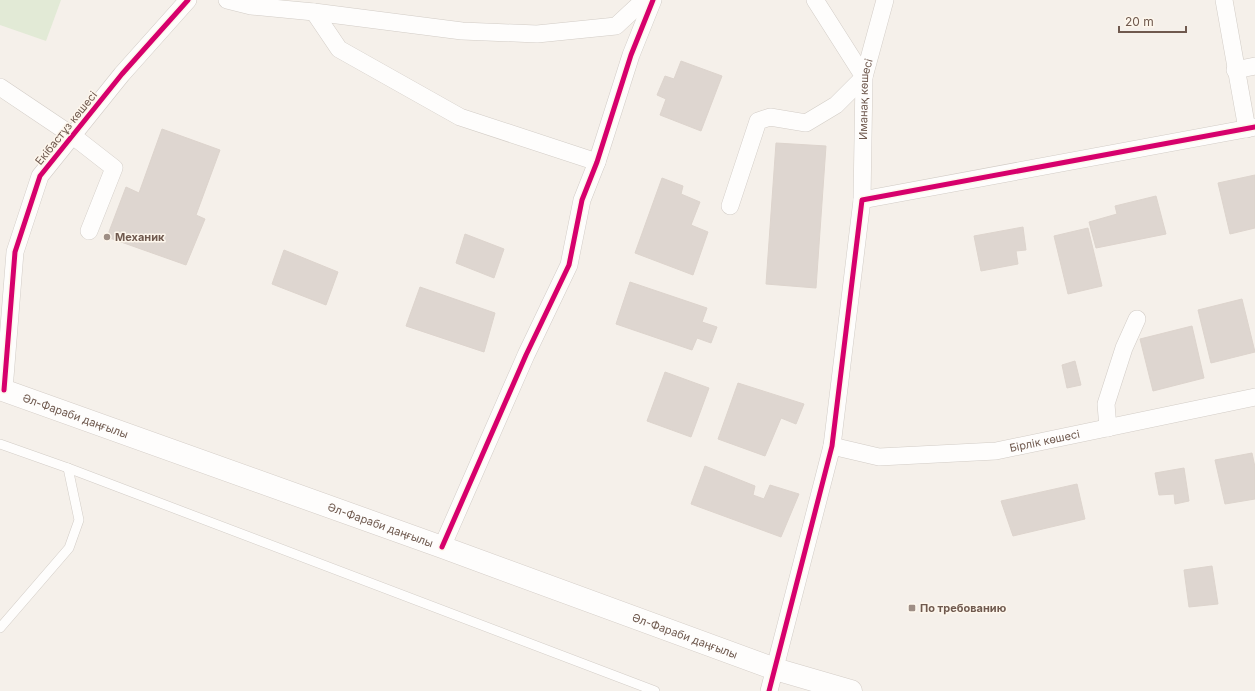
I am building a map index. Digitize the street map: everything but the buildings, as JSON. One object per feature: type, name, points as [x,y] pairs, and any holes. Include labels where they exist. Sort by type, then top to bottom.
[{"type":"main road","name":"Әл-Фараби даңғылы","points":[[2,390],[442,547],[774,669],[851,691]]},
{"type":"street","name":"Екібастұз көшесі","points":[[2,390],[15,252],[40,176],[122,74],[188,0]]},
{"type":"street","points":[[227,0],[251,6],[314,12],[462,31],[537,34],[616,26],[644,0]]},
{"type":"street","points":[[442,547],[526,355],[569,265],[582,200],[597,162],[631,55],[653,0]]},
{"type":"street","points":[[730,206],[758,121],[770,117],[806,123],[836,105],[864,77],[816,0]]},
{"type":"street","name":"Иманақ көшесі","points":[[769,691],[832,446],[862,200],[864,77],[885,0]]},
{"type":"street","points":[[862,200],[1251,128],[1236,70],[1224,0]]},
{"type":"street","points":[[314,12],[339,49],[460,117],[597,162]]},
{"type":"street","points":[[1236,70],[1255,66]]},
{"type":"street","points":[[0,87],[73,136],[114,168],[89,231]]},
{"type":"street","points":[[1108,428],[1106,404],[1124,348],[1137,319]]},
{"type":"street","name":"Бірлік көшесі","points":[[832,446],[879,458],[996,451],[1255,397]]},
{"type":"lane","points":[[0,444],[68,468],[655,691]]},
{"type":"lane","points":[[0,628],[69,548],[78,520],[68,468]]},
{"type":"green space","points":[[0,0],[61,0],[46,41],[0,25]]},
{"type":"cycle path","points":[[4,390],[15,252],[40,176],[122,74],[188,0]]},
{"type":"cycle path","points":[[442,547],[526,355],[569,265],[582,200],[597,162],[631,55],[653,0]]},
{"type":"cycle path","points":[[769,691],[832,446],[862,200],[1255,127]]},
{"type":"place","name":"Механик","points":[[107,237]]},
{"type":"place","name":"По требованию","points":[[912,608]]}]
